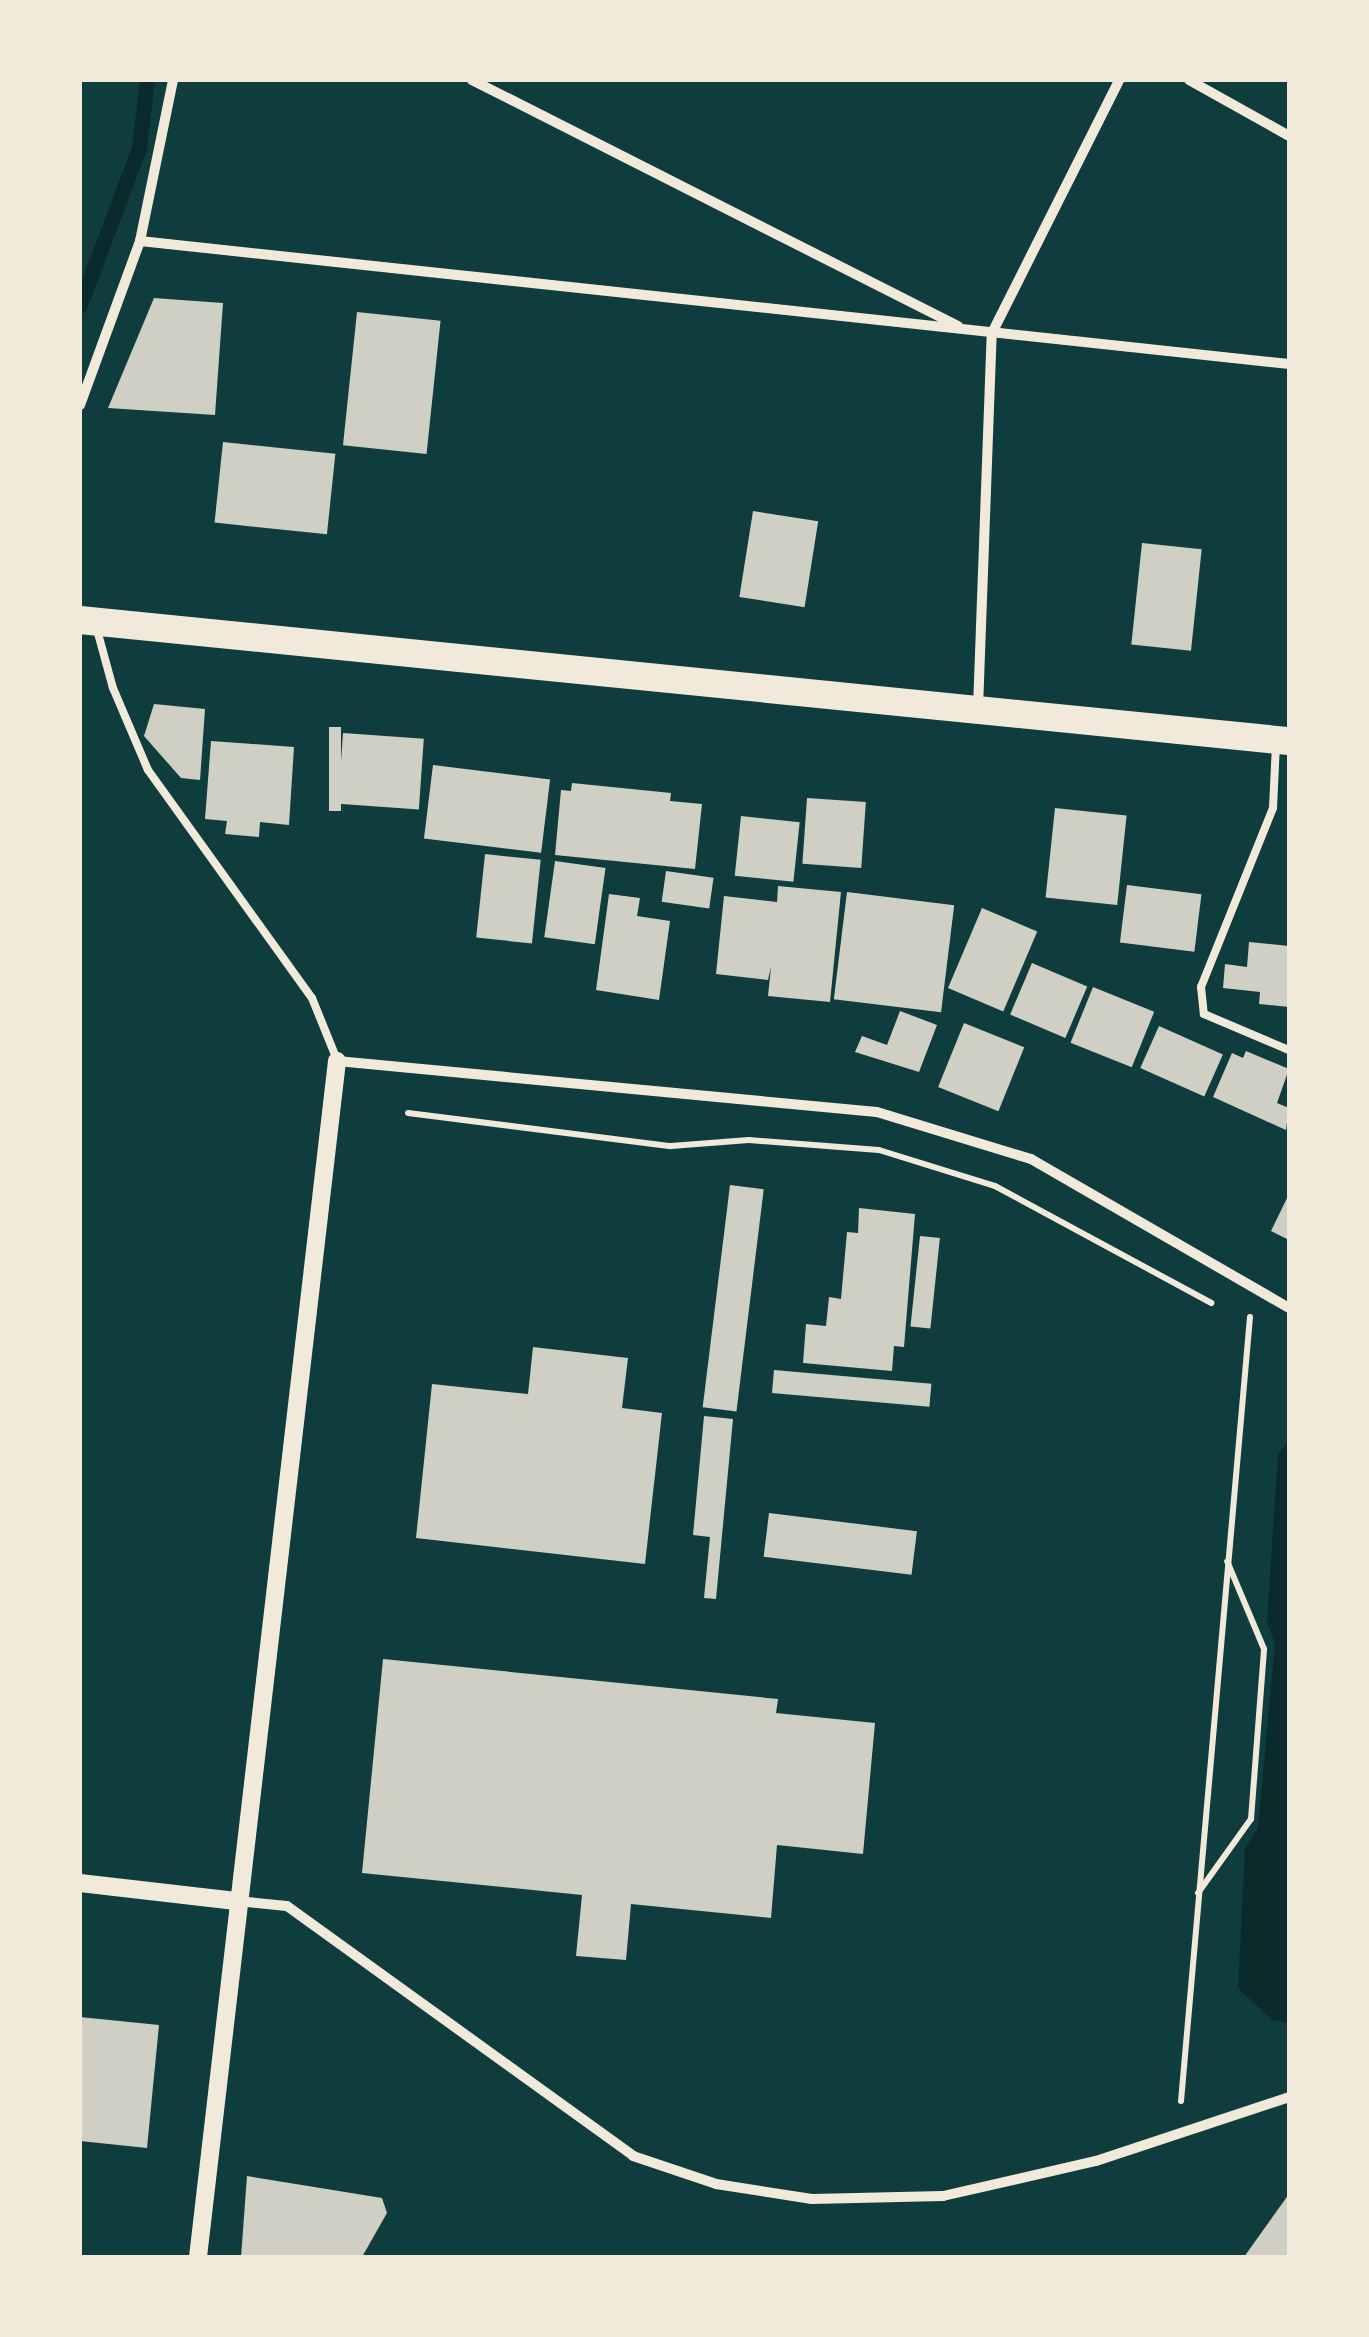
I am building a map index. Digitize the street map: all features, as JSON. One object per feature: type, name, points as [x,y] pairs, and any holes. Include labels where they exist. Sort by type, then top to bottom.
[{"type":"highway","points":[[88,621],[978,714],[1282,740]]},
{"type":"street","points":[[80,405],[140,241],[173,80]]},
{"type":"street","points":[[472,80],[963,328]]},
{"type":"street","points":[[978,714],[992,333],[1119,80]]},
{"type":"street","points":[[1189,80],[1289,136]]},
{"type":"street","points":[[140,241],[1289,364]]},
{"type":"street","points":[[198,2257],[236,1901],[337,1062],[877,1112],[1031,1159],[1289,1308]]},
{"type":"street","points":[[80,1883],[288,1906],[633,2156],[716,2184],[812,2199],[943,2196],[1180,2136],[1289,2096]]},
{"type":"lane","points":[[88,621],[148,770],[312,998],[337,1062]]},
{"type":"lane","points":[[1282,740],[1274,808],[1201,988],[1204,1014],[1289,1050]]},
{"type":"path","points":[[408,1113],[671,1146],[749,1140],[879,1150],[995,1186],[1214,1305]]},
{"type":"path","points":[[1180,2136],[1247,1323],[1264,1295]]},
{"type":"path","points":[[1230,1314],[1247,1323]]},
{"type":"path","points":[[1198,1894],[1251,1819],[1264,1649],[1227,1560]]},
{"type":"water","points":[[1289,1440],[1289,2023],[1272,2020],[1238,1988],[1245,1848],[1258,1828],[1275,1644],[1267,1622],[1278,1454]]},
{"type":"building","points":[[154,298],[223,303],[215,415],[108,408]]},
{"type":"building","points":[[357,312],[441,321],[427,454],[343,445]]},
{"type":"building","points":[[223,442],[335,454],[327,534],[215,523]]},
{"type":"building","points":[[753,511],[818,521],[805,607],[739,597]]},
{"type":"building","points":[[1142,543],[1202,549],[1191,651],[1131,644]]},
{"type":"building","points":[[154,704],[205,709],[200,780],[181,778],[144,736]]},
{"type":"building","points":[[329,727],[341,727],[341,811],[329,811]]},
{"type":"building","points":[[343,733],[424,739],[419,809],[338,804]]},
{"type":"building","points":[[211,741],[294,747],[289,825],[260,822],[259,837],[225,834],[227,821],[205,819]]},
{"type":"building","points":[[433,765],[550,779],[541,853],[424,838]]},
{"type":"building","points":[[572,783],[671,793],[670,801],[702,804],[695,869],[555,855],[561,790],[571,791]]},
{"type":"building","points":[[807,798],[866,802],[861,868],[802,864]]},
{"type":"building","points":[[1055,808],[1127,816],[1117,905],[1046,898]]},
{"type":"building","points":[[741,816],[800,822],[793,882],[735,876]]},
{"type":"building","points":[[485,854],[541,860],[532,943],[476,938]]},
{"type":"building","points":[[555,861],[606,868],[595,944],[544,937]]},
{"type":"building","points":[[666,871],[714,878],[709,908],[662,902]]},
{"type":"building","points":[[1127,885],[1201,894],[1194,952],[1120,943]]},
{"type":"building","points":[[778,886],[841,892],[830,1002],[768,996],[771,967],[768,980],[716,974],[724,896],[777,902]]},
{"type":"building","points":[[847,892],[954,905],[941,1012],[834,999]]},
{"type":"building","points":[[609,894],[640,898],[637,916],[670,921],[659,1000],[596,990]]},
{"type":"building","points":[[982,908],[1037,931],[1003,1012],[948,988]]},
{"type":"building","points":[[1249,942],[1289,946],[1289,1007],[1259,1004],[1260,992],[1223,988],[1225,964],[1247,967]]},
{"type":"building","points":[[1032,963],[1087,986],[1065,1038],[1010,1015]]},
{"type":"building","points":[[1093,987],[1154,1012],[1132,1067],[1071,1043]]},
{"type":"building","points":[[900,1011],[937,1025],[919,1072],[855,1052],[862,1036],[887,1045]]},
{"type":"building","points":[[964,1023],[1024,1047],[998,1111],[938,1087]]},
{"type":"building","points":[[1159,1026],[1223,1054],[1204,1096],[1140,1068]]},
{"type":"building","points":[[1246,1051],[1289,1069],[1277,1103],[1289,1108],[1286,1130],[1213,1097],[1232,1053],[1243,1058]]},
{"type":"building","points":[[730,1185],[764,1189],[736,1411],[703,1407]]},
{"type":"building","points":[[1289,1194],[1289,1240],[1271,1231]]},
{"type":"building","points":[[859,1208],[915,1214],[904,1347],[894,1346],[892,1371],[803,1363],[806,1324],[826,1326],[829,1297],[841,1299],[847,1232],[858,1233]]},
{"type":"building","points":[[920,1236],[940,1238],[930,1329],[910,1327]]},
{"type":"building","points":[[533,1347],[628,1358],[622,1408],[662,1413],[645,1564],[416,1538],[432,1384],[528,1394]]},
{"type":"building","points":[[774,1370],[931,1384],[929,1407],[772,1393]]},
{"type":"building","points":[[704,1416],[733,1419],[716,1599],[704,1598],[710,1537],[693,1535]]},
{"type":"building","points":[[769,1513],[917,1531],[912,1575],[764,1557]]},
{"type":"building","points":[[383,1659],[778,1699],[776,1713],[875,1723],[863,1854],[777,1845],[771,1918],[631,1904],[626,1960],[576,1956],[582,1895],[362,1873]]},
{"type":"building","points":[[80,2017],[159,2025],[147,2148],[80,2141]]},
{"type":"building","points":[[247,2176],[382,2198],[387,2213],[362,2257],[241,2257]]},
{"type":"building","points":[[1289,2194],[1289,2257],[1244,2257]]},
{"type":"waterway","points":[[80,305],[139,148],[147,80]]}]
